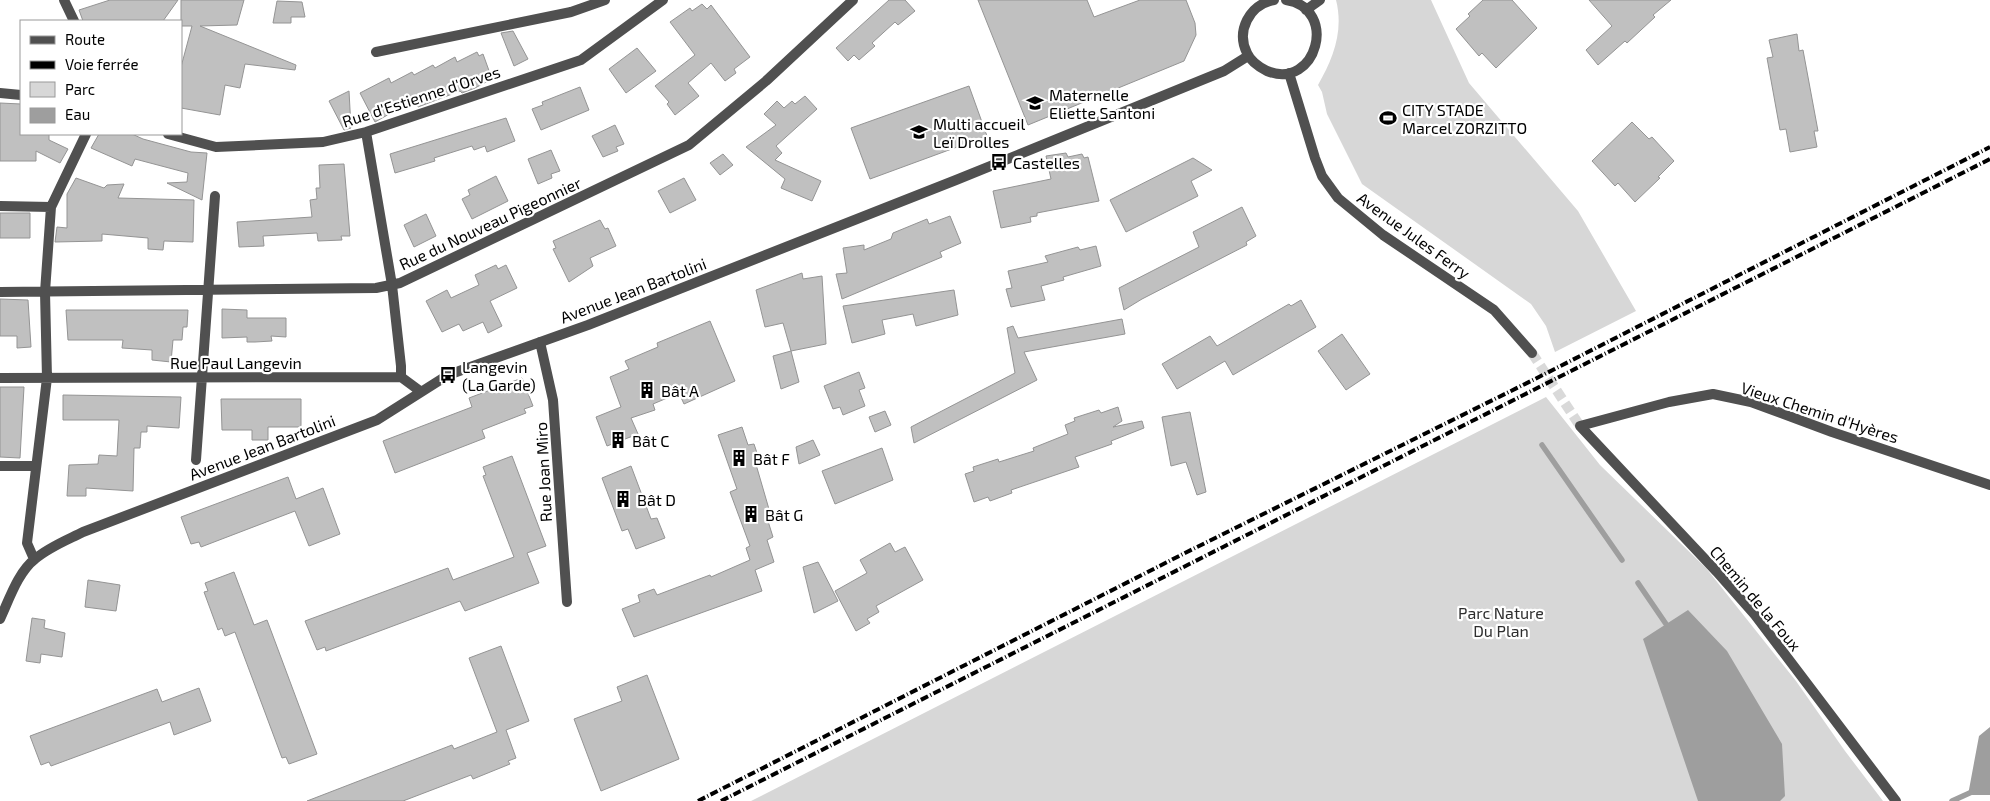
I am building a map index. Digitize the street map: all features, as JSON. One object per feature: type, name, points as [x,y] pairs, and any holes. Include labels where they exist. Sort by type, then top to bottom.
[{"type":"street","points":[[64,0],[74,20]]},
{"type":"street","points":[[376,52],[572,12],[605,0]]},
{"type":"street","name":"Rue d'Estienne d'Orves","points":[[172,135],[216,147],[323,142],[366,132],[581,60],[663,0]]},
{"type":"street","name":"Rue du Nouveau Pigeonnier","points":[[0,292],[376,288],[400,283],[689,145],[766,81],[853,0]]},
{"type":"street","points":[[1274,0],[1258,3],[1248,17],[1244,27],[1244,47],[1248,56],[1262,69],[1270,72],[1288,73],[1306,63],[1316,46],[1316,27],[1306,10],[1299,4],[1286,0]]},
{"type":"street","points":[[1306,10],[1320,0]]},
{"type":"street","name":"Avenue Jean Bartolini","points":[[34,559],[54,546],[83,532],[377,420],[448,375],[588,325],[956,180],[1224,71],[1248,56]]},
{"type":"street","name":"Avenue Jules Ferry","points":[[1288,73],[1322,176],[1338,198],[1383,235],[1494,310],[1530,350]]},
{"type":"street","points":[[0,93],[20,95]]},
{"type":"street","points":[[366,132],[392,284],[401,377],[420,391]]},
{"type":"street","points":[[0,619],[23,574],[34,559],[27,543],[46,378],[45,292],[51,207],[86,135]]},
{"type":"street","points":[[196,460],[216,196]]},
{"type":"street","points":[[0,206],[51,207]]},
{"type":"street","name":"Rue Joan Miro","points":[[540,342],[554,400],[567,602]]},
{"type":"street","name":"Rue Paul Langevin","points":[[0,378],[401,377]]},
{"type":"street","name":"Vieux Chemin d'Hyères","points":[[1580,426],[1669,402],[1713,394],[1751,402],[1832,432],[1990,485]]},
{"type":"street","name":"Chemin de la Foux","points":[[1580,426],[1755,615],[1896,801]]},
{"type":"street","points":[[0,466],[35,466]]},
{"type":"green space","points":[[1336,0],[1431,0],[1469,83],[1578,211],[1636,311],[1555,352],[1546,326],[1531,304],[1362,184],[1327,114],[1322,92],[1318,85],[1336,44],[1339,23]]},
{"type":"green space","name":"Parc Nature Du Plan","points":[[1546,397],[1600,465],[1706,568],[1796,681],[1883,801],[751,801]]},
{"type":"water","points":[[1688,610],[1727,651],[1782,744],[1785,796],[1780,801],[1698,801],[1643,639]]},
{"type":"water","points":[[1990,727],[1990,795],[1968,795],[1979,736]]},
{"type":"building","points":[[110,0],[178,0],[164,20],[83,20],[79,10]]},
{"type":"building","points":[[181,0],[244,0],[237,25],[200,26],[296,65],[295,70],[245,64],[240,88],[225,85],[220,115],[182,108],[182,63],[192,26],[182,26]]},
{"type":"building","points":[[889,0],[905,0],[915,11],[898,25],[895,22],[872,43],[875,46],[859,60],[854,55],[848,61],[836,48]]},
{"type":"building","name":"Maternelle Eliette Santoni","points":[[978,0],[1087,0],[1094,17],[1140,0],[1186,0],[1195,23],[1196,35],[1184,61],[1028,125]]},
{"type":"building","points":[[1483,0],[1512,0],[1537,28],[1496,68],[1482,53],[1479,56],[1456,29]]},
{"type":"building","points":[[1589,0],[1671,0],[1653,15],[1655,17],[1627,43],[1625,41],[1598,65],[1586,50],[1612,26]]},
{"type":"building","points":[[277,1],[302,2],[305,17],[291,17],[291,23],[273,23]]},
{"type":"building","points":[[702,4],[707,9],[711,5],[750,57],[734,69],[736,73],[725,81],[711,63],[688,83],[699,96],[675,115],[667,104],[669,102],[655,86],[695,55],[670,22],[690,8],[692,11]]},
{"type":"building","points":[[513,31],[528,59],[514,66],[501,33]]},
{"type":"building","points":[[1797,34],[1799,51],[1803,50],[1818,131],[1814,131],[1817,147],[1790,152],[1786,129],[1780,130],[1767,58],[1773,57],[1769,40]]},
{"type":"building","points":[[637,48],[656,71],[626,93],[609,69]]},
{"type":"building","points":[[477,52],[479,56],[483,54],[492,79],[462,93],[460,91],[418,107],[414,100],[375,122],[360,93],[389,78],[391,83],[412,72],[414,75],[433,65],[435,68],[455,57],[457,62]]},
{"type":"building","name":"Multi accueil Leï Drolles","points":[[969,86],[987,136],[870,179],[851,128]]},
{"type":"building","points":[[580,87],[589,110],[541,130],[532,109],[543,105],[542,102]]},
{"type":"building","points":[[349,91],[351,128],[344,130],[329,101]]},
{"type":"building","points":[[805,96],[817,109],[776,146],[782,153],[775,160],[821,181],[812,201],[781,188],[785,179],[746,147],[776,125],[764,114],[777,101],[784,108],[792,101],[795,104]]},
{"type":"building","points":[[0,103],[20,104],[20,135],[49,135],[49,140],[68,149],[60,163],[36,151],[36,161],[0,161]]},
{"type":"building","points":[[506,118],[515,141],[487,152],[485,146],[474,150],[472,146],[434,158],[435,161],[395,173],[390,154]]},
{"type":"building","points":[[1632,122],[1649,139],[1652,137],[1674,161],[1658,177],[1660,178],[1635,202],[1618,183],[1615,186],[1592,161]]},
{"type":"building","points":[[615,125],[624,144],[616,147],[618,151],[603,157],[592,136]]},
{"type":"building","points":[[98,135],[134,135],[191,152],[207,153],[202,200],[167,183],[187,182],[188,173],[135,159],[132,166],[91,148]]},
{"type":"building","points":[[551,150],[560,171],[551,174],[552,178],[538,184],[528,159]]},
{"type":"building","points":[[1066,153],[1068,157],[1082,154],[1084,158],[1088,157],[1099,201],[1037,213],[1037,216],[1030,217],[1031,222],[1001,228],[993,191],[1051,179],[1046,156]]},
{"type":"building","points":[[723,154],[733,165],[720,175],[710,163]]},
{"type":"building","points":[[1193,158],[1212,170],[1191,181],[1198,196],[1126,232],[1110,200]]},
{"type":"building","points":[[344,164],[350,236],[341,236],[342,240],[318,241],[317,233],[263,236],[264,246],[239,247],[237,222],[312,217],[310,200],[317,199],[316,188],[320,188],[319,165]]},
{"type":"building","points":[[496,176],[508,201],[472,219],[462,199],[470,195],[468,190]]},
{"type":"building","points":[[76,178],[104,188],[107,185],[124,184],[118,198],[194,200],[193,242],[164,241],[163,250],[148,249],[148,238],[102,234],[102,241],[55,242],[57,227],[67,228],[67,194]]},
{"type":"building","points":[[684,178],[696,200],[670,213],[658,191]]},
{"type":"building","points":[[1242,207],[1256,236],[1246,242],[1247,245],[1124,310],[1119,288],[1199,247],[1193,232]]},
{"type":"building","points":[[0,213],[30,213],[30,238],[0,238]]},
{"type":"building","points":[[426,214],[436,236],[414,247],[404,225]]},
{"type":"building","points":[[950,216],[961,243],[940,252],[942,257],[842,299],[836,274],[847,273],[843,248],[864,245],[864,250],[891,239],[893,233],[927,219],[929,224]]},
{"type":"building","points":[[600,220],[605,229],[608,228],[616,246],[590,258],[593,266],[569,282],[553,249],[556,248],[553,241]]},
{"type":"building","points":[[1096,246],[1101,266],[1063,277],[1064,280],[1041,286],[1045,300],[1011,307],[1006,289],[1012,288],[1008,271],[1048,262],[1045,256],[1078,247],[1080,250]]},
{"type":"building","points":[[496,265],[498,269],[506,265],[517,288],[490,301],[502,326],[488,333],[483,322],[463,331],[459,324],[442,332],[426,301],[447,290],[451,298],[479,285],[475,275]]},
{"type":"building","points":[[802,273],[803,279],[822,276],[826,344],[791,351],[783,323],[765,327],[756,290]]},
{"type":"building","points":[[954,290],[958,315],[916,326],[913,314],[882,320],[885,334],[852,343],[843,306]]},
{"type":"building","points":[[0,299],[28,300],[31,347],[17,348],[17,336],[0,336]]},
{"type":"building","points":[[1301,300],[1316,327],[1233,375],[1225,361],[1177,389],[1162,364],[1210,336],[1217,346],[1289,304],[1291,306]]},
{"type":"building","points":[[222,309],[247,310],[247,318],[286,318],[286,337],[271,336],[272,341],[255,342],[247,342],[247,337],[222,338]]},
{"type":"building","points":[[66,310],[188,310],[187,327],[183,327],[182,340],[173,340],[171,362],[152,360],[152,350],[122,348],[123,340],[68,340]]},
{"type":"building","points":[[1122,319],[1125,334],[1024,352],[1037,380],[914,443],[911,427],[1015,373],[1007,328],[1013,326],[1018,338]]},
{"type":"building","points":[[710,321],[735,381],[684,404],[679,393],[653,404],[655,410],[631,418],[638,434],[607,446],[596,417],[621,407],[610,377],[629,369],[625,361],[658,347],[657,343]]},
{"type":"building","points":[[1342,334],[1370,374],[1346,390],[1318,351]]},
{"type":"building","points":[[791,351],[799,382],[781,389],[773,356]]},
{"type":"building","points":[[859,372],[865,388],[859,390],[865,406],[843,415],[840,407],[833,409],[824,386]]},
{"type":"building","points":[[522,378],[533,406],[524,409],[526,413],[482,430],[485,438],[395,473],[383,441],[472,407],[469,398]]},
{"type":"building","points":[[0,387],[24,387],[20,458],[0,457]]},
{"type":"building","points":[[63,395],[181,397],[179,428],[147,426],[147,432],[141,432],[140,448],[134,448],[133,491],[86,488],[86,496],[67,496],[69,465],[98,464],[99,455],[117,456],[119,420],[63,420]]},
{"type":"building","points":[[221,399],[301,399],[301,427],[268,427],[268,440],[252,440],[252,430],[222,430]]},
{"type":"building","points":[[1118,407],[1122,421],[1113,427],[1142,421],[1144,428],[1111,441],[1112,444],[1075,457],[1079,467],[1011,490],[1012,493],[990,501],[988,497],[974,502],[965,474],[974,471],[973,467],[998,459],[999,462],[1034,451],[1033,448],[1068,434],[1065,425],[1075,421],[1074,418],[1099,410],[1101,413]]},
{"type":"building","points":[[885,411],[891,425],[875,432],[869,417]]},
{"type":"building","points":[[1190,412],[1206,492],[1197,495],[1186,462],[1171,466],[1162,417]]},
{"type":"building","points":[[742,427],[748,445],[754,444],[759,459],[755,461],[771,516],[767,518],[773,537],[767,540],[774,562],[755,570],[762,591],[634,637],[622,609],[640,602],[638,595],[654,589],[657,595],[710,575],[711,577],[750,560],[746,548],[750,546],[730,492],[737,489],[718,435]]},
{"type":"building","points":[[813,440],[820,455],[799,464],[796,447]]},
{"type":"building","points":[[882,448],[893,480],[835,504],[822,471]]},
{"type":"building","points":[[512,456],[546,546],[527,553],[539,583],[465,611],[460,601],[326,651],[325,647],[317,650],[305,621],[448,568],[453,580],[514,557],[483,476],[486,475],[483,467]]},
{"type":"building","name":"Bât D","points":[[631,466],[651,519],[657,518],[665,538],[636,549],[628,529],[622,531],[602,478]]},
{"type":"building","points":[[288,477],[296,499],[323,488],[340,534],[309,546],[295,511],[201,547],[199,542],[191,544],[181,517]]},
{"type":"building","points":[[890,543],[895,552],[905,547],[923,580],[876,606],[879,612],[867,619],[870,623],[856,631],[835,591],[867,573],[860,560]]},
{"type":"building","points":[[818,562],[838,601],[814,613],[803,567]]},
{"type":"building","points":[[234,572],[254,625],[267,620],[317,754],[289,764],[286,757],[282,758],[235,632],[225,636],[222,628],[218,630],[204,592],[208,591],[205,583]]},
{"type":"building","points":[[88,580],[120,585],[116,611],[85,607]]},
{"type":"building","points":[[32,618],[45,620],[44,628],[65,633],[62,657],[41,654],[40,663],[26,661]]},
{"type":"building","points":[[501,646],[529,721],[506,730],[516,758],[508,761],[510,764],[473,779],[471,775],[403,801],[307,801],[452,745],[454,749],[497,732],[469,658]]},
{"type":"building","points":[[647,675],[679,759],[601,791],[574,719],[622,701],[617,687]]},
{"type":"building","points":[[199,688],[211,721],[174,735],[170,722],[51,766],[49,762],[41,765],[30,736],[157,689],[162,702]]},
{"type":"waterway","points":[[1542,445],[1622,560]]},
{"type":"waterway","points":[[1638,583],[1666,624]]},
{"type":"waterway","points":[[1952,801],[1974,791]]},
{"type":"tunnel","points":[[1532,353],[1580,426]]},
{"type":"railway","points":[[698,801],[1185,553],[1535,379],[1990,147]]},
{"type":"railway","points":[[721,801],[1990,159]]},
{"type":"place","name":"Maternelle Eliette Santoni","points":[[1035,103]]},
{"type":"place","name":"CITY STADE Marcel ZORZITTO","points":[[1388,118]]},
{"type":"place","name":"Multi accueil Leï Drolles","points":[[919,132]]},
{"type":"place","name":"Castelles","points":[[999,162]]},
{"type":"place","name":"Langevin (La Garde)","points":[[448,375]]},
{"type":"place","name":"Bât A","points":[[647,390]]},
{"type":"place","name":"Bât C","points":[[618,440]]},
{"type":"place","name":"Bât F","points":[[739,458]]},
{"type":"place","name":"Bât D","points":[[623,499]]},
{"type":"place","name":"Bât G","points":[[751,514]]}]
